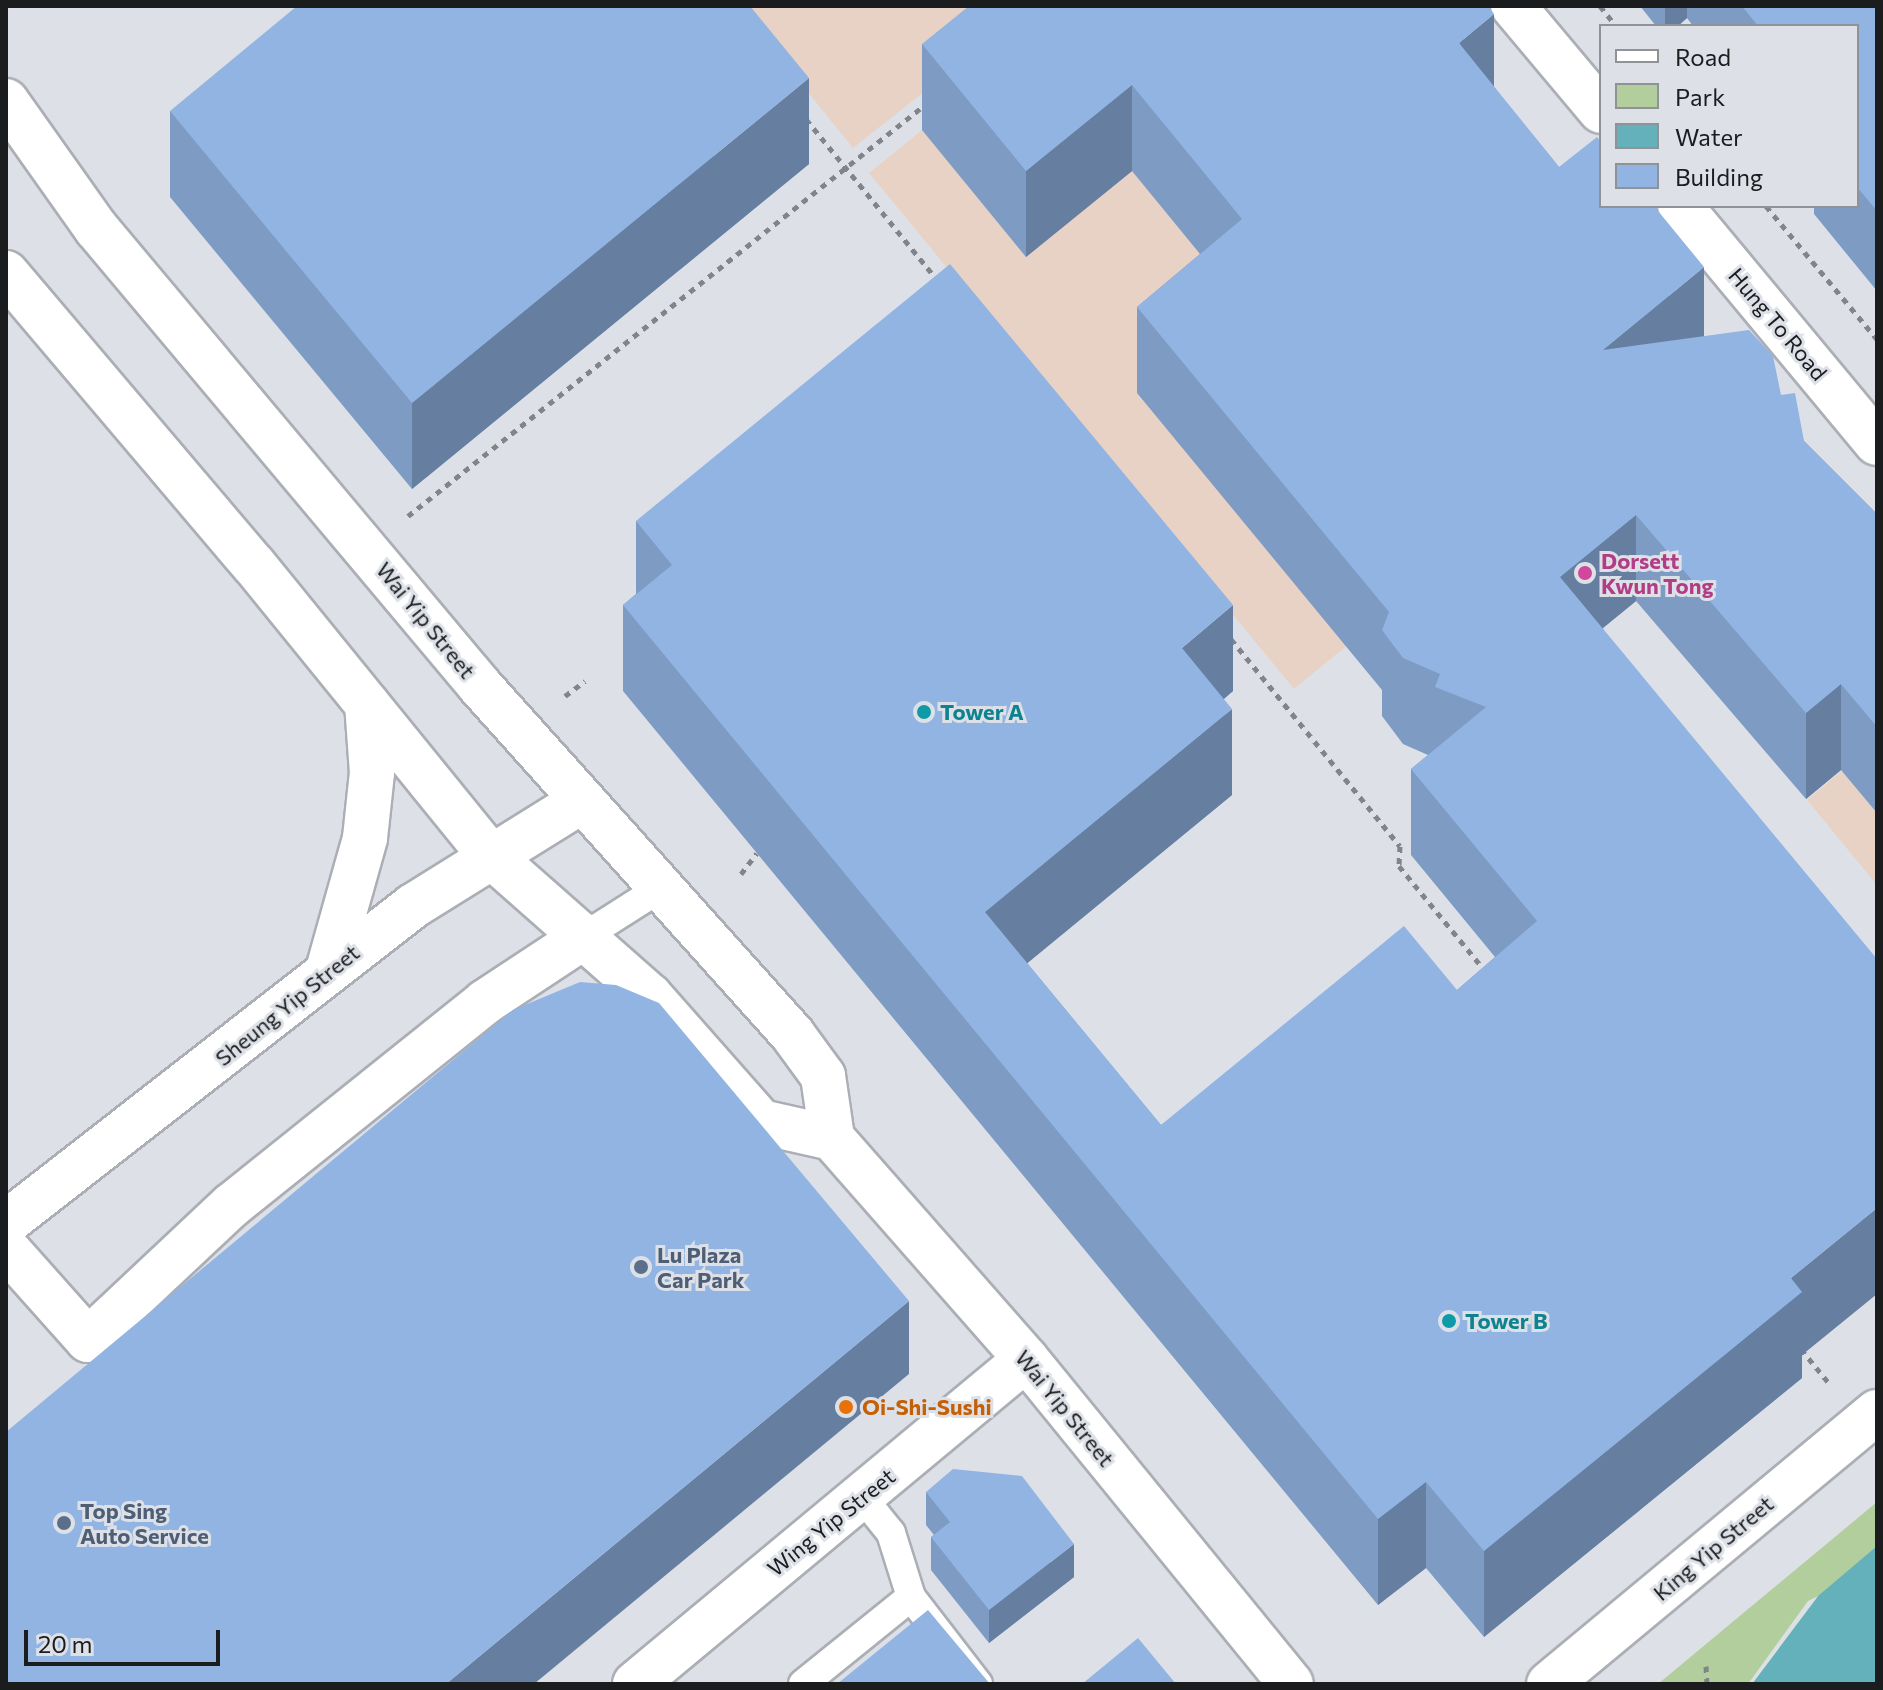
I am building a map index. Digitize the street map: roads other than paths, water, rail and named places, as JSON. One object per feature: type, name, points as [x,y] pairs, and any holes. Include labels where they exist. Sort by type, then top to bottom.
[{"type":"main road","points":[[1513,6],[1599,109]]},
{"type":"main road","name":"Wai Yip Street","points":[[6,101],[96,228],[580,802],[612,829],[823,1076],[832,1138],[1026,1359],[1291,1684]]},
{"type":"main road","name":"Hung To Road","points":[[1682,208],[1877,443]]},
{"type":"main road","points":[[6,273],[490,855],[585,936],[702,1049],[761,1122],[832,1138]]},
{"type":"main road","points":[[328,970],[365,838],[372,773],[367,704]]},
{"type":"main road","name":"Sheung Yip Street","points":[[6,1223],[168,1102],[328,970],[490,855],[580,802]]},
{"type":"main road","points":[[6,1248],[88,1340],[232,1205],[485,1002],[585,936]]},
{"type":"main road","name":"Wing Yip Street","points":[[635,1684],[1026,1359]]},
{"type":"main road","name":"King Yip Street","points":[[1549,1684],[1877,1412]]},
{"type":"lane","points":[[585,936],[662,887]]},
{"type":"lane","points":[[862,1497],[891,1533],[911,1597],[978,1684]]},
{"type":"lane","points":[[803,1684],[911,1597]]},
{"type":"water","points":[[1877,1546],[1877,1684],[1752,1684],[1818,1596]]},
{"type":"place","name":"Dorsett Kwun Tong","points":[[1585,573]]},
{"type":"place","name":"Tower A","points":[[924,712]]},
{"type":"place","name":"Lu Plaza Car Park","points":[[641,1267]]},
{"type":"place","name":"Tower B","points":[[1449,1321]]},
{"type":"place","name":"Oi-Shi-Sushi","points":[[846,1407]]},
{"type":"place","name":"Top Sing Auto Service","points":[[64,1523]]}]
